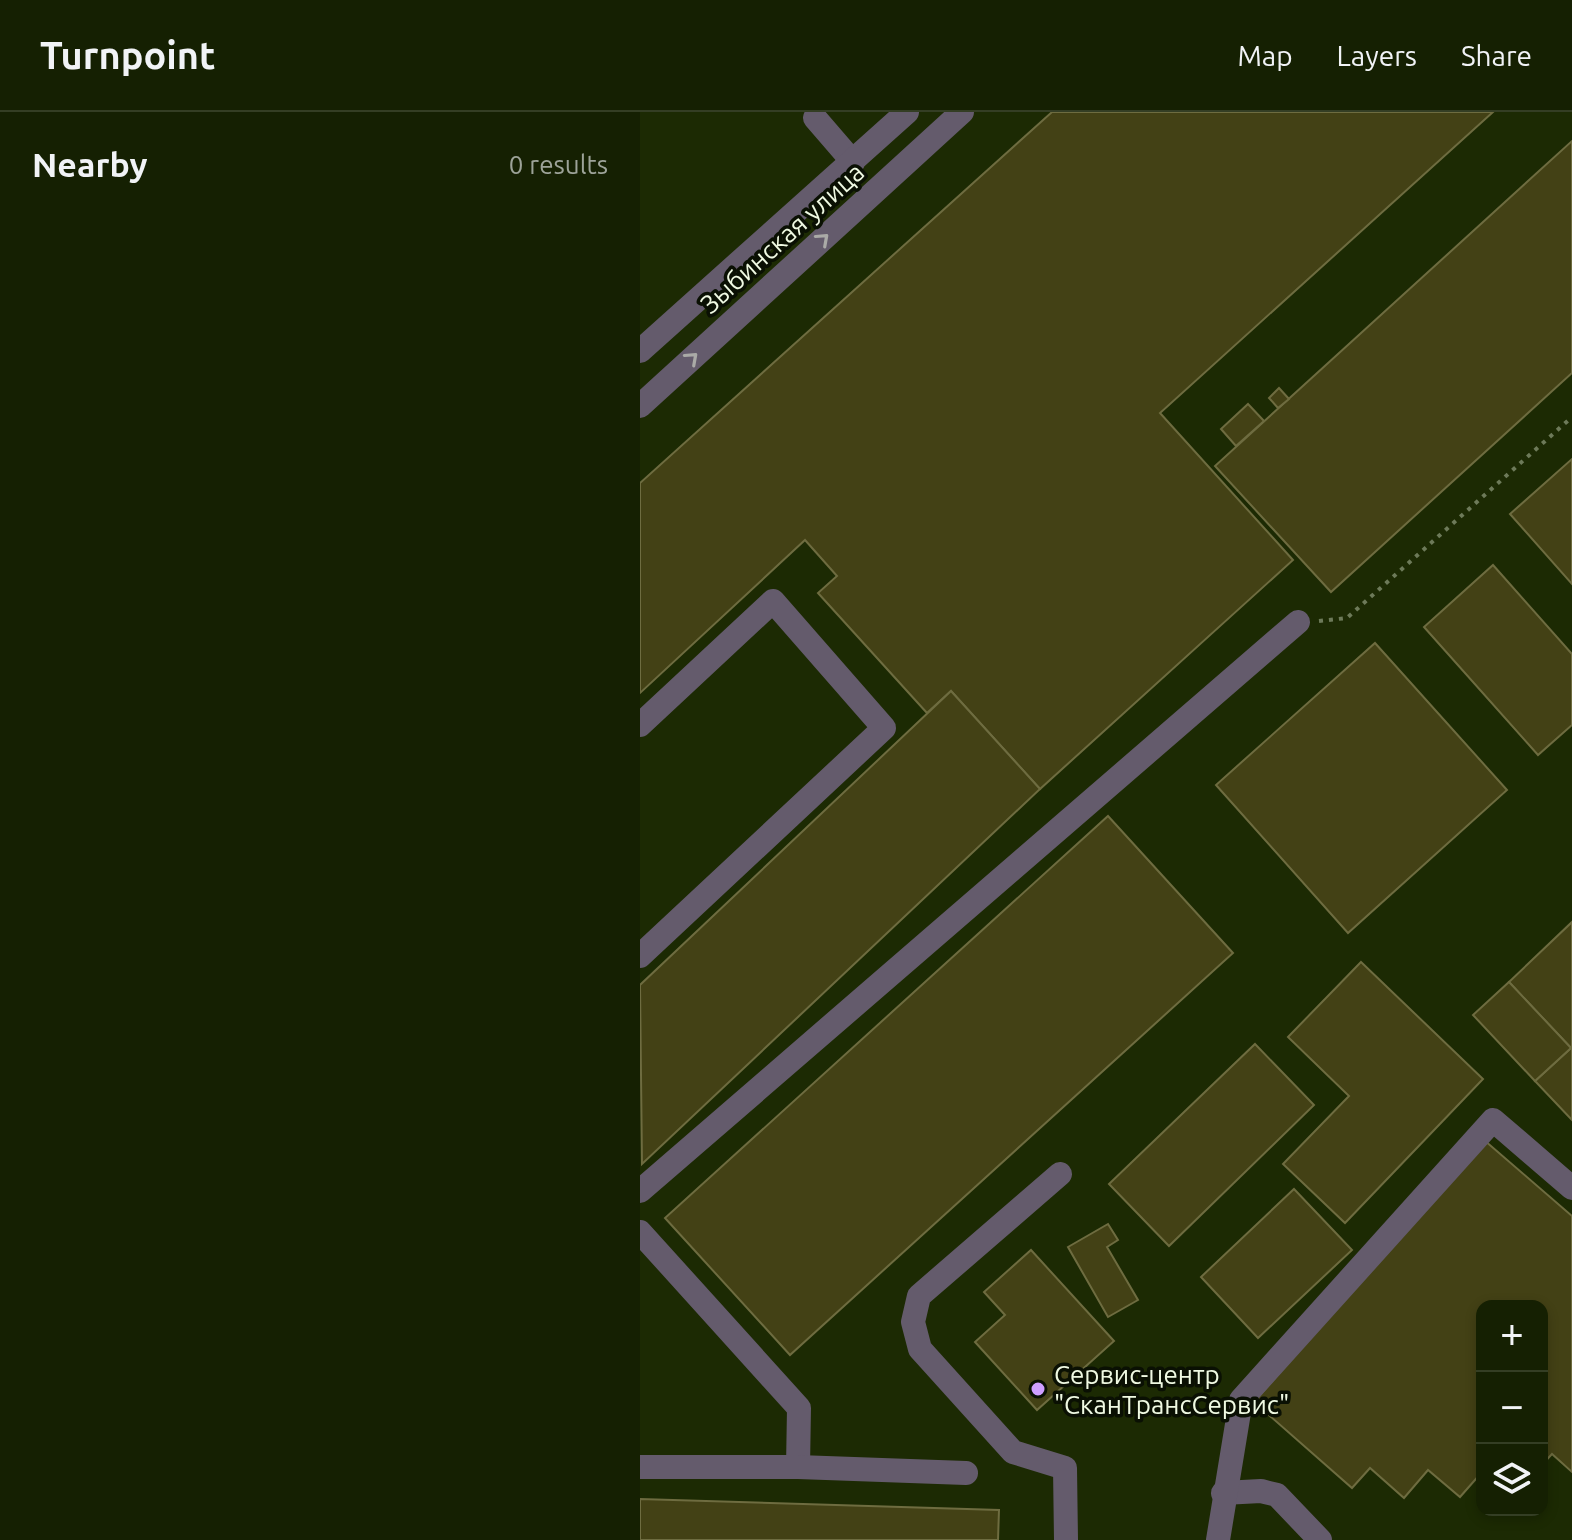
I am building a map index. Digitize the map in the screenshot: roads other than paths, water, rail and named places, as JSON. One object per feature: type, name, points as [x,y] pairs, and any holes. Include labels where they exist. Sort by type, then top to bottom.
[{"type":"street","name":"Зыбинская улица","points":[[640,351],[907,112]]},
{"type":"street","name":"Зыбинская улица","points":[[640,406],[962,112]]},
{"type":"street","points":[[815,118],[853,162]]},
{"type":"street","points":[[770,237],[795,264]]},
{"type":"street","points":[[640,725],[773,601],[884,728],[640,956]]},
{"type":"street","points":[[640,1191],[1298,622]]},
{"type":"street","points":[[1218,1540],[1223,1493],[1241,1400],[1493,1120],[1572,1188]]},
{"type":"street","points":[[1060,1174],[919,1296],[913,1322],[920,1349],[1013,1452],[1065,1468],[1066,1540]]},
{"type":"street","points":[[640,1232],[799,1408],[798,1467]]},
{"type":"street","points":[[640,1467],[798,1467],[966,1473]]},
{"type":"street","points":[[1223,1493],[1261,1491],[1277,1495],[1320,1540]]},
{"type":"place","name":"Сервис-центр \"СканТрансСервис\"","points":[[1038,1389]]}]
